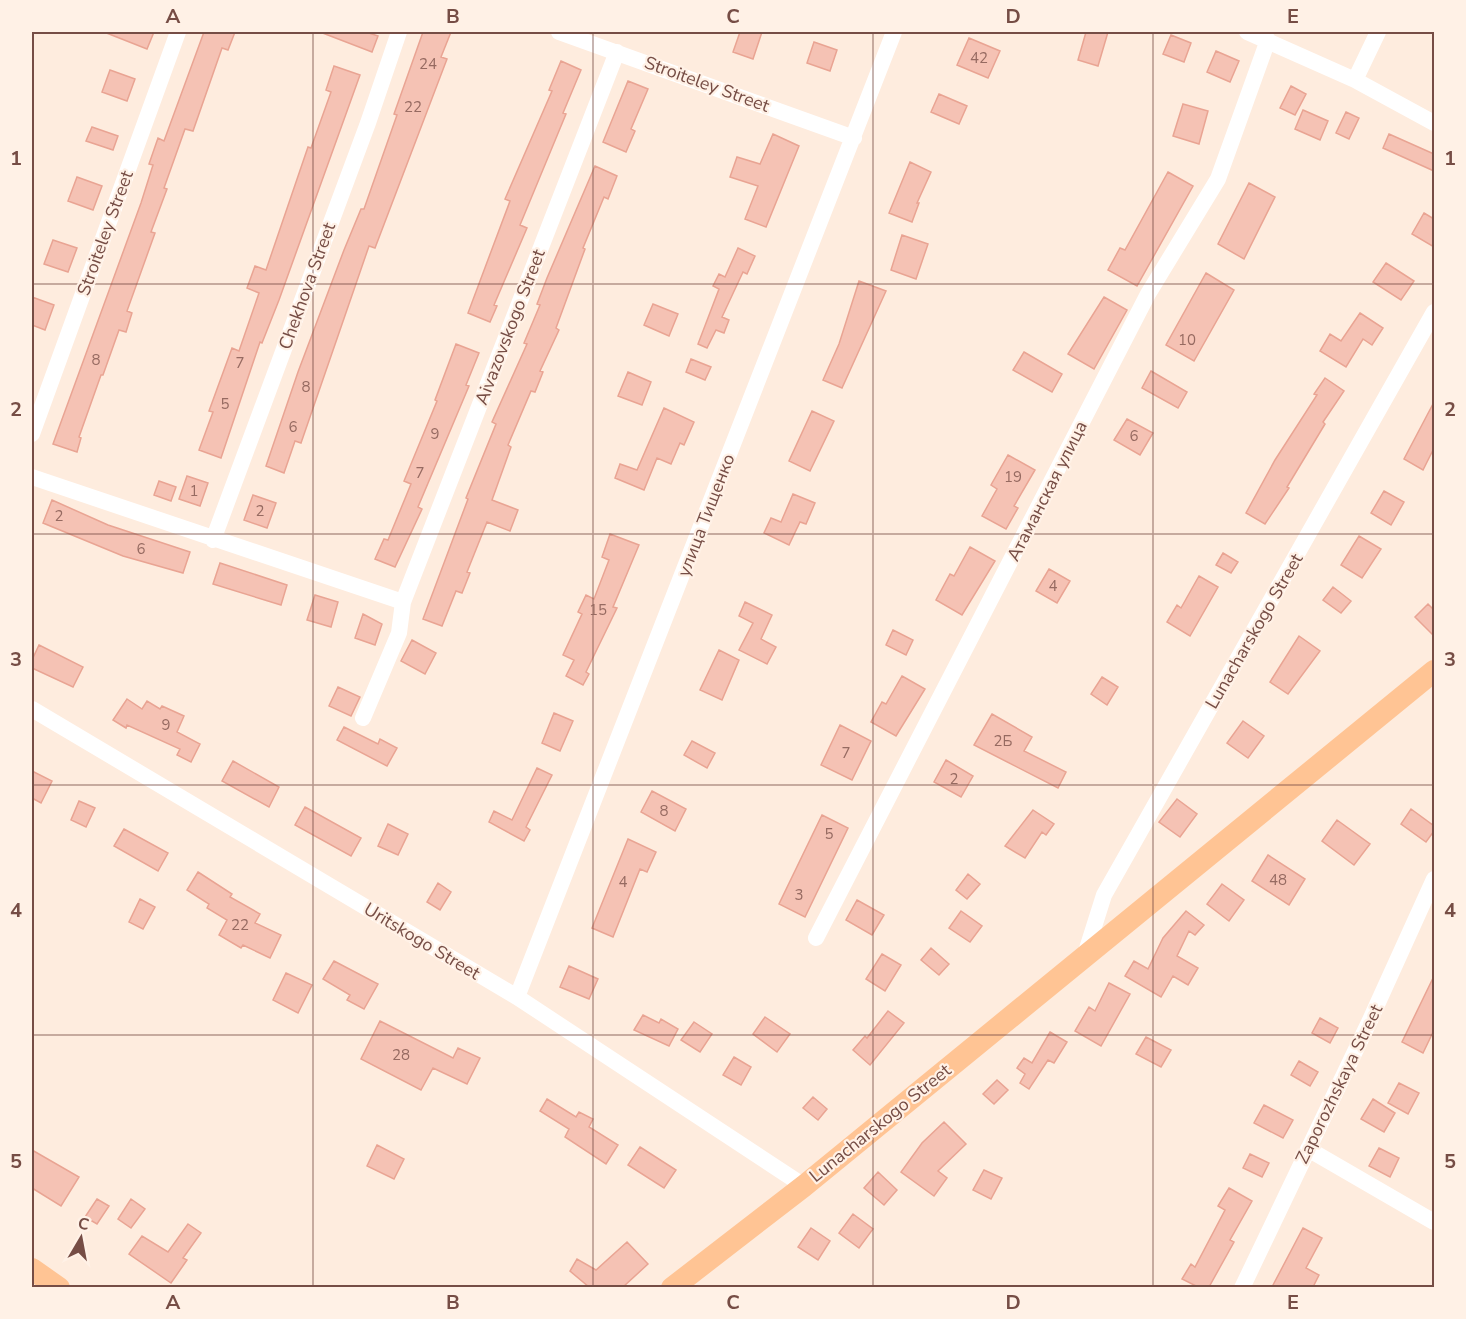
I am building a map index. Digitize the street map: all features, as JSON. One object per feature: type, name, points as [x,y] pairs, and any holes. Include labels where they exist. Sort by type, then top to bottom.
[{"type":"main road","name":"Lunacharskogo Street","points":[[672,1287],[804,1186],[1434,671]]},
{"type":"main road","points":[[32,1269],[59,1287]]},
{"type":"street","name":"Stroiteley Street","points":[[32,434],[178,32]]},
{"type":"street","name":"Chekhova Street","points":[[213,540],[368,123],[399,32]]},
{"type":"street","name":"Stroiteley Street","points":[[559,32],[854,138]]},
{"type":"street","name":"улица Тищенко","points":[[517,997],[894,32]]},
{"type":"street","points":[[1247,32],[1355,80],[1434,123]]},
{"type":"street","points":[[1355,80],[1378,32]]},
{"type":"street","name":"Атаманская улица","points":[[816,938],[1148,294],[1218,179],[1268,40]]},
{"type":"street","name":"Aivazovskogo Street","points":[[363,718],[399,633],[403,602],[617,52]]},
{"type":"street","name":"Lunacharskogo Street","points":[[1085,955],[1104,895],[1434,312]]},
{"type":"street","points":[[32,477],[213,540],[403,602]]},
{"type":"street","name":"Uritskogo Street","points":[[32,709],[517,997],[804,1186]]},
{"type":"street","name":"Zaporozhskaya Street","points":[[1242,1287],[1434,879]]},
{"type":"street","points":[[1308,1149],[1434,1222]]},
{"type":"building","points":[[104,32],[154,32],[147,49]]},
{"type":"building","points":[[204,32],[235,32],[228,50],[222,48],[193,131],[185,129],[151,232],[155,233],[127,311],[132,313],[126,332],[119,330],[79,437],[81,438],[77,452],[53,444],[141,203],[153,165],[149,164],[158,138],[164,141]]},
{"type":"building","points":[[320,32],[366,32],[378,36],[372,52]]},
{"type":"building","points":[[423,32],[451,32],[441,57],[447,59],[375,248],[369,246],[301,443],[295,441],[284,473],[266,466],[298,372],[344,250],[361,209],[364,209]]},
{"type":"building","points":[[740,32],[762,32],[753,59],[733,52]]},
{"type":"building","points":[[1086,32],[1108,32],[1098,66],[1078,60]]},
{"type":"building","points":[[1171,35],[1191,43],[1184,62],[1163,54]]},
{"type":"building","points":[[969,38],[1000,51],[988,78],[957,65]]},
{"type":"building","points":[[814,42],[837,50],[830,71],[807,63]]},
{"type":"building","points":[[1216,51],[1239,61],[1230,82],[1207,72]]},
{"type":"building","points":[[561,61],[581,70],[563,113],[566,114],[520,225],[527,228],[494,305],[497,306],[490,322],[468,313],[510,201],[505,199],[552,91],[549,90]]},
{"type":"building","points":[[334,66],[360,75],[279,300],[262,343],[260,342],[221,458],[199,450],[213,412],[209,411],[232,348],[239,351],[259,293],[247,288],[255,266],[266,270],[308,147],[311,148],[331,92],[326,90]]},
{"type":"building","points":[[110,70],[135,79],[127,101],[102,92]]},
{"type":"building","points":[[628,81],[648,89],[631,129],[635,131],[626,152],[603,142]]},
{"type":"building","points":[[1291,86],[1306,94],[1295,115],[1280,108]]},
{"type":"building","points":[[939,94],[967,106],[959,124],[931,112]]},
{"type":"building","points":[[1183,104],[1208,111],[1199,144],[1173,136]]},
{"type":"building","points":[[1303,110],[1328,121],[1320,140],[1295,129]]},
{"type":"building","points":[[1346,112],[1359,118],[1349,139],[1336,133]]},
{"type":"building","points":[[92,127],[118,136],[113,150],[86,141]]},
{"type":"building","points":[[773,134],[799,146],[766,227],[745,219],[758,186],[730,177],[737,157],[760,164]]},
{"type":"building","points":[[1389,134],[1434,154],[1434,171],[1383,148]]},
{"type":"building","points":[[910,162],[931,172],[917,203],[919,203],[912,222],[889,213]]},
{"type":"building","points":[[595,166],[617,176],[608,199],[604,197],[583,248],[585,249],[556,328],[559,330],[540,371],[543,372],[535,392],[531,391],[508,445],[511,447],[492,500],[518,510],[510,531],[487,522],[467,572],[470,573],[462,593],[456,591],[442,626],[423,619],[468,499],[466,498],[496,424],[492,422],[527,344],[524,343],[540,305],[537,304]]},
{"type":"building","points":[[1168,172],[1193,186],[1137,286],[1108,270],[1120,248],[1125,250]]},
{"type":"building","points":[[77,177],[102,186],[93,210],[68,201]]},
{"type":"building","points":[[1249,183],[1275,197],[1244,259],[1218,244]]},
{"type":"building","points":[[1424,213],[1434,219],[1434,247],[1412,234]]},
{"type":"building","points":[[902,235],[928,244],[916,279],[891,270]]},
{"type":"building","points":[[53,240],[77,248],[68,272],[44,264]]},
{"type":"building","points":[[738,248],[755,256],[747,274],[743,272],[722,317],[729,320],[724,333],[716,330],[707,348],[698,344],[719,289],[713,286],[719,274],[725,277]]},
{"type":"building","points":[[1386,263],[1414,281],[1401,300],[1373,282]]},
{"type":"building","points":[[1206,273],[1234,290],[1194,361],[1166,345]]},
{"type":"building","points":[[859,281],[886,291],[842,388],[823,380],[839,344]]},
{"type":"building","points":[[32,297],[54,305],[45,330],[32,325]]},
{"type":"building","points":[[1104,297],[1127,310],[1094,369],[1068,354]]},
{"type":"building","points":[[653,304],[678,314],[669,336],[644,325]]},
{"type":"building","points":[[1360,313],[1383,328],[1372,345],[1363,339],[1346,367],[1320,351],[1330,334],[1341,341]]},
{"type":"building","points":[[456,344],[479,353],[466,385],[469,386],[418,507],[422,509],[395,567],[375,559],[384,539],[388,540],[411,484],[404,481],[437,401],[435,400]]},
{"type":"building","points":[[1024,352],[1062,374],[1052,392],[1013,370]]},
{"type":"building","points":[[691,359],[711,367],[705,380],[686,372]]},
{"type":"building","points":[[1151,371],[1187,392],[1178,408],[1142,388]]},
{"type":"building","points":[[628,372],[651,382],[642,405],[618,396]]},
{"type":"building","points":[[1325,378],[1344,391],[1323,422],[1325,424],[1287,487],[1289,488],[1265,524],[1246,513]]},
{"type":"building","points":[[1434,402],[1434,448],[1423,470],[1404,459]]},
{"type":"building","points":[[664,408],[694,422],[684,445],[680,443],[671,464],[657,458],[644,490],[615,478],[620,464],[637,470]]},
{"type":"building","points":[[812,411],[834,421],[810,471],[789,461]]},
{"type":"building","points":[[1127,419],[1153,433],[1140,455],[1114,440]]},
{"type":"building","points":[[1008,455],[1035,470],[1014,506],[1018,508],[1006,529],[982,516],[997,489],[991,485]]},
{"type":"building","points":[[187,476],[208,483],[200,506],[179,499]]},
{"type":"building","points":[[159,481],[176,487],[171,501],[154,495]]},
{"type":"building","points":[[1384,491],[1404,502],[1391,525],[1371,513]]},
{"type":"building","points":[[793,494],[815,503],[806,524],[800,522],[789,545],[764,533],[771,518],[781,522]]},
{"type":"building","points":[[253,495],[276,503],[267,528],[244,520]]},
{"type":"building","points":[[52,500],[108,525],[190,552],[183,573],[123,556],[43,523]]},
{"type":"building","points":[[610,534],[639,545],[613,607],[617,608],[586,672],[589,674],[583,685],[566,676],[574,660],[563,655],[582,614],[578,612],[586,595],[594,599],[609,560],[602,557]]},
{"type":"building","points":[[1359,536],[1381,549],[1362,578],[1341,565]]},
{"type":"building","points":[[970,547],[995,561],[962,615],[936,600],[950,574],[954,576]]},
{"type":"building","points":[[1223,553],[1238,562],[1231,573],[1216,565]]},
{"type":"building","points":[[220,563],[287,585],[281,605],[213,584]]},
{"type":"building","points":[[1049,569],[1070,581],[1057,603],[1036,591]]},
{"type":"building","points":[[1199,576],[1218,587],[1190,636],[1167,622],[1177,605],[1181,608]]},
{"type":"building","points":[[1333,587],[1351,601],[1341,613],[1323,600]]},
{"type":"building","points":[[315,595],[338,602],[331,627],[307,620]]},
{"type":"building","points":[[745,602],[772,615],[761,639],[776,647],[767,664],[739,650],[753,623],[739,616]]},
{"type":"building","points":[[1428,604],[1434,610],[1434,636],[1415,617]]},
{"type":"building","points":[[363,614],[382,624],[375,645],[355,638]]},
{"type":"building","points":[[893,630],[913,640],[906,655],[886,645]]},
{"type":"building","points":[[1299,636],[1320,651],[1288,694],[1270,682]]},
{"type":"building","points":[[412,640],[436,653],[425,674],[401,661]]},
{"type":"building","points":[[39,645],[83,667],[73,687],[32,668],[32,660]]},
{"type":"building","points":[[719,650],[739,660],[722,700],[700,690]]},
{"type":"building","points":[[902,676],[925,689],[896,736],[871,722],[882,702],[886,704]]},
{"type":"building","points":[[1102,677],[1118,687],[1107,705],[1091,694]]},
{"type":"building","points":[[338,687],[360,697],[351,716],[329,706]]},
{"type":"building","points":[[127,699],[142,709],[147,701],[160,709],[162,706],[184,716],[177,732],[200,744],[191,762],[177,755],[180,749],[127,725],[126,728],[113,720]]},
{"type":"building","points":[[554,713],[573,721],[560,751],[542,743]]},
{"type":"building","points":[[992,714],[1032,737],[1024,751],[1066,772],[1058,788],[974,745]]},
{"type":"building","points":[[1243,721],[1264,736],[1248,758],[1227,743]]},
{"type":"building","points":[[840,725],[871,741],[852,780],[821,765]]},
{"type":"building","points":[[344,727],[378,744],[380,739],[397,748],[387,766],[337,740]]},
{"type":"building","points":[[692,741],[715,753],[707,768],[684,755]]},
{"type":"building","points":[[946,760],[973,776],[961,797],[934,782]]},
{"type":"building","points":[[233,761],[279,787],[269,807],[222,781]]},
{"type":"building","points":[[537,768],[552,775],[526,827],[530,830],[524,841],[489,822],[494,811],[512,820]]},
{"type":"building","points":[[32,771],[52,781],[41,803],[32,798]]},
{"type":"building","points":[[652,791],[686,809],[675,831],[641,812]]},
{"type":"building","points":[[1177,799],[1197,814],[1180,837],[1159,822]]},
{"type":"building","points":[[79,801],[95,808],[86,827],[71,820]]},
{"type":"building","points":[[305,807],[361,838],[351,856],[295,825]]},
{"type":"building","points":[[1411,809],[1434,826],[1434,831],[1426,842],[1401,824]]},
{"type":"building","points":[[1033,810],[1054,824],[1046,835],[1042,832],[1025,858],[1005,846]]},
{"type":"building","points":[[822,815],[848,828],[805,917],[779,904]]},
{"type":"building","points":[[1337,820],[1370,844],[1354,865],[1322,841]]},
{"type":"building","points":[[388,824],[408,834],[398,855],[378,846]]},
{"type":"building","points":[[124,829],[168,853],[158,871],[114,846]]},
{"type":"building","points":[[628,839],[656,852],[647,872],[640,869],[613,937],[592,928]]},
{"type":"building","points":[[1268,855],[1305,879],[1289,905],[1252,881]]},
{"type":"building","points":[[198,872],[232,894],[230,897],[260,914],[255,923],[281,935],[270,958],[243,945],[241,948],[219,935],[227,920],[207,908],[209,904],[187,890]]},
{"type":"building","points":[[968,874],[980,884],[967,899],[956,890]]},
{"type":"building","points":[[438,883],[451,892],[440,910],[427,902]]},
{"type":"building","points":[[1222,884],[1244,900],[1229,921],[1207,904]]},
{"type":"building","points":[[140,899],[155,907],[143,929],[129,922]]},
{"type":"building","points":[[857,900],[884,915],[872,935],[846,920]]},
{"type":"building","points":[[961,911],[982,926],[970,942],[949,928]]},
{"type":"building","points":[[1186,911],[1204,925],[1195,935],[1189,931],[1177,956],[1198,968],[1188,985],[1173,976],[1161,997],[1125,976],[1134,961],[1148,969],[1163,938]]},
{"type":"building","points":[[931,948],[949,964],[939,975],[921,960]]},
{"type":"building","points":[[882,954],[901,965],[885,991],[866,979]]},
{"type":"building","points":[[334,961],[378,984],[364,1009],[347,1000],[350,995],[323,979]]},
{"type":"building","points":[[569,966],[598,979],[589,999],[560,987]]},
{"type":"building","points":[[286,973],[312,985],[298,1013],[273,1000]]},
{"type":"building","points":[[1434,976],[1434,1030],[1423,1053],[1402,1042]]},
{"type":"building","points":[[1109,983],[1130,994],[1101,1046],[1075,1031],[1089,1007],[1095,1011]]},
{"type":"building","points":[[888,1011],[904,1023],[870,1065],[853,1050],[865,1036],[867,1038]]},
{"type":"building","points":[[643,1015],[659,1023],[661,1019],[678,1029],[669,1046],[634,1030]]},
{"type":"building","points":[[765,1017],[790,1034],[777,1052],[753,1034]]},
{"type":"building","points":[[1320,1018],[1338,1028],[1330,1043],[1312,1033]]},
{"type":"building","points":[[380,1021],[453,1058],[458,1048],[480,1058],[467,1084],[433,1068],[421,1090],[361,1059]]},
{"type":"building","points":[[694,1022],[712,1034],[700,1052],[681,1040]]},
{"type":"building","points":[[1050,1032],[1067,1042],[1054,1063],[1048,1060],[1029,1089],[1020,1083],[1025,1074],[1017,1068],[1024,1058],[1032,1063]]},
{"type":"building","points":[[1146,1037],[1171,1050],[1161,1067],[1136,1054]]},
{"type":"building","points":[[734,1057],[751,1067],[741,1085],[723,1075]]},
{"type":"building","points":[[1299,1061],[1318,1072],[1310,1086],[1291,1075]]},
{"type":"building","points":[[997,1080],[1008,1090],[994,1104],[983,1094]]},
{"type":"building","points":[[1399,1083],[1419,1093],[1408,1114],[1388,1103]]},
{"type":"building","points":[[813,1097],[827,1109],[818,1120],[803,1108]]},
{"type":"building","points":[[547,1099],[576,1117],[579,1112],[593,1119],[589,1127],[618,1145],[606,1164],[565,1137],[569,1129],[540,1111]]},
{"type":"building","points":[[1373,1099],[1395,1113],[1384,1132],[1361,1119]]},
{"type":"building","points":[[1264,1105],[1293,1120],[1283,1138],[1254,1123]]},
{"type":"building","points":[[944,1122],[966,1144],[938,1171],[947,1178],[934,1196],[901,1172],[922,1143]]},
{"type":"building","points":[[377,1145],[404,1159],[394,1179],[367,1166]]},
{"type":"building","points":[[640,1147],[676,1170],[664,1188],[628,1165]]},
{"type":"building","points":[[1379,1148],[1399,1158],[1390,1177],[1369,1166]]},
{"type":"building","points":[[32,1150],[79,1177],[61,1206],[32,1188]]},
{"type":"building","points":[[1250,1154],[1269,1163],[1262,1177],[1243,1168]]},
{"type":"building","points":[[984,1170],[1002,1178],[991,1199],[973,1190]]},
{"type":"building","points":[[878,1172],[897,1190],[884,1205],[864,1188]]},
{"type":"building","points":[[1229,1188],[1252,1201],[1230,1240],[1234,1242],[1209,1287],[1198,1287],[1182,1279],[1191,1264],[1195,1267],[1225,1210],[1218,1206]]},
{"type":"building","points":[[97,1199],[109,1206],[97,1224],[85,1217]]},
{"type":"building","points":[[131,1199],[145,1209],[131,1228],[118,1219]]},
{"type":"building","points":[[853,1214],[873,1229],[859,1248],[839,1233]]},
{"type":"building","points":[[188,1224],[201,1233],[183,1258],[187,1260],[171,1283],[129,1254],[142,1236],[168,1252]]},
{"type":"building","points":[[811,1228],[830,1241],[818,1260],[798,1247]]},
{"type":"building","points":[[1303,1228],[1322,1238],[1306,1268],[1319,1275],[1313,1287],[1272,1287]]},
{"type":"building","points":[[627,1242],[648,1264],[623,1287],[589,1287],[570,1271],[577,1259],[596,1270]]}]
